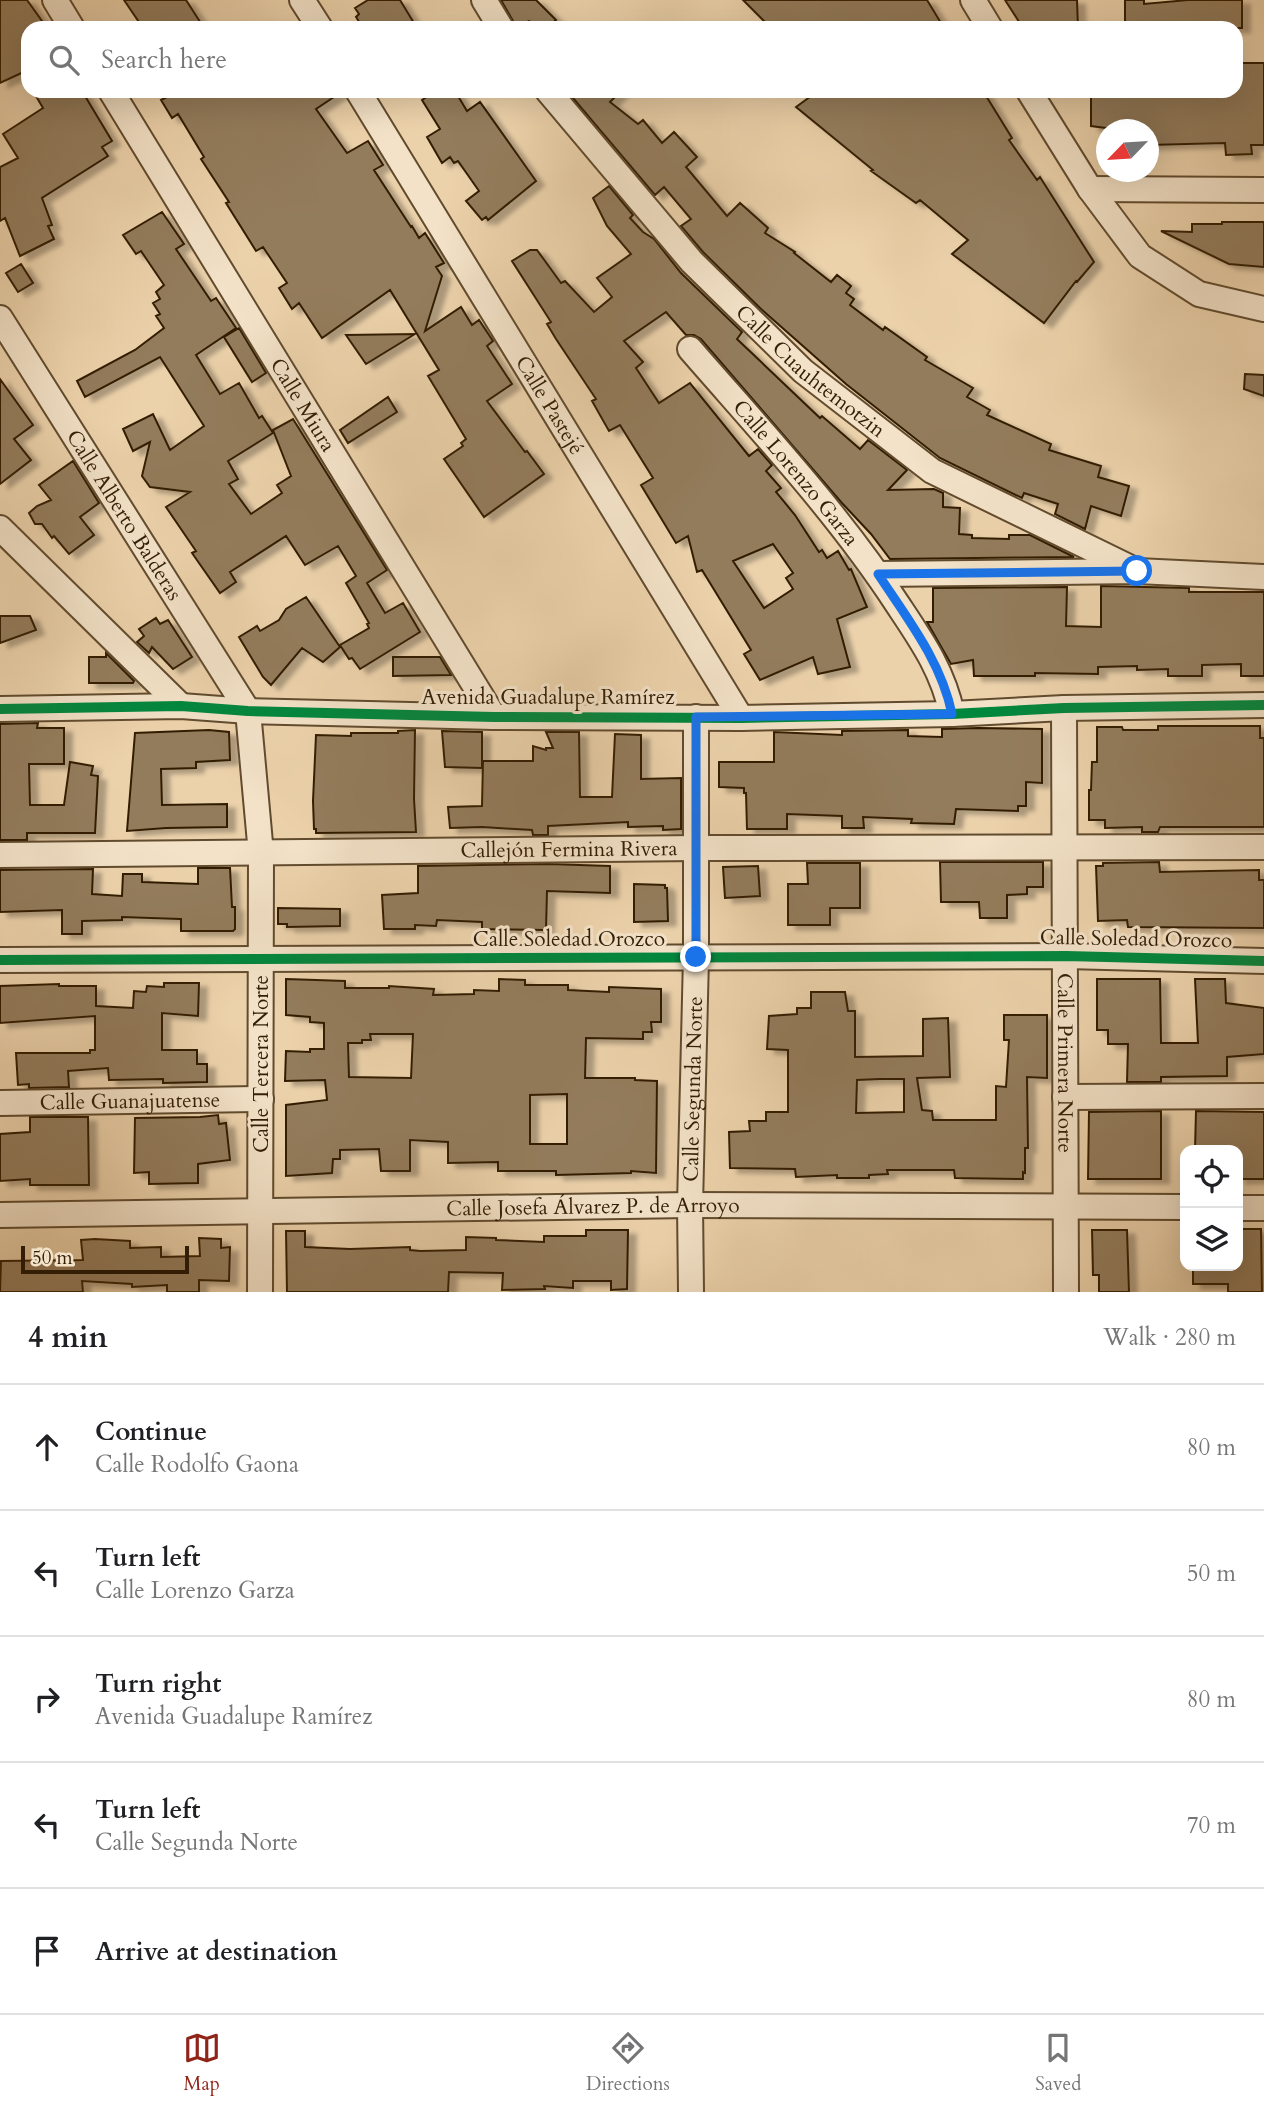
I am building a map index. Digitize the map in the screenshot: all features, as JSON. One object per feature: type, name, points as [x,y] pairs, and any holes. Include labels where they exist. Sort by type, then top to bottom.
[{"type":"street","points":[[55,0],[68,21]]},
{"type":"street","points":[[302,0],[316,21]]},
{"type":"street","points":[[484,0],[496,21]]},
{"type":"street","points":[[973,0],[986,21]]},
{"type":"street","name":"Calle Miura","points":[[115,98],[494,717]]},
{"type":"street","name":"Calle Pastejé","points":[[362,98],[741,718]]},
{"type":"street","name":"Calle Cuauhtemotzin","points":[[554,98],[692,262],[803,371],[932,471],[1137,571]]},
{"type":"street","points":[[1033,98],[1090,189],[1140,256],[1199,294],[1264,309]]},
{"type":"street","points":[[1090,189],[1264,190]]},
{"type":"street","name":"Calle Alberto Balderas","points":[[0,318],[248,711]]},
{"type":"street","name":"Calle Lorenzo Garza","points":[[690,349],[820,498],[878,574],[930,653],[947,690],[952,714]]},
{"type":"street","points":[[0,528],[181,706]]},
{"type":"street","points":[[878,574],[1137,571],[1264,577]]},
{"type":"street","name":"Avenida Guadalupe Ramírez","points":[[0,709],[181,706],[248,711],[494,717],[741,718],[1264,705]]},
{"type":"street","name":"Calle Primera Norte","points":[[1064,708],[1066,1292]]},
{"type":"street","name":"Calle Tercera Norte","points":[[248,711],[261,854],[260,1292]]},
{"type":"street","name":"Calle Segunda Norte","points":[[691,1292],[690,1205],[697,848],[696,717]]},
{"type":"street","name":"Callejón Fermina Rivera","points":[[0,855],[697,848],[1264,847]]},
{"type":"street","name":"Calle Soledad Orozco","points":[[0,960],[1066,956],[1264,961]]},
{"type":"street","points":[[1065,1097],[1264,1096]]},
{"type":"street","name":"Calle Guanajuatense","points":[[0,1103],[261,1099]]},
{"type":"street","name":"Calle Josefa Álvarez P. de Arroyo","points":[[0,1215],[690,1205],[1180,1207]]},
{"type":"street","points":[[1243,1208],[1264,1208]]},
{"type":"building","points":[[0,0],[27,0],[42,21],[21,21],[21,73],[0,83]]},
{"type":"building","points":[[124,0],[186,0],[200,21],[138,21]]},
{"type":"building","points":[[368,0],[400,0],[413,21],[359,21],[356,17],[359,14],[355,8]]},
{"type":"building","points":[[501,0],[536,0],[556,20],[555,21],[513,21]]},
{"type":"building","points":[[743,0],[927,0],[940,21],[764,21]]},
{"type":"building","points":[[1005,0],[1077,0],[1078,21],[1018,21]]},
{"type":"building","points":[[1125,0],[1144,0],[1144,4],[1188,0],[1242,0],[1242,21],[1125,21]]},
{"type":"building","points":[[1243,63],[1264,63],[1264,145],[1251,145],[1252,154],[1226,155],[1225,143],[1159,145],[1159,119],[1096,119],[1096,127],[1091,126],[1091,98],[1243,98]]},
{"type":"building","points":[[37,98],[86,98],[112,141],[102,147],[108,156],[42,198],[52,225],[48,226],[54,239],[20,256],[5,218],[0,221],[0,167],[18,158],[3,134],[43,108]]},
{"type":"building","points":[[332,98],[316,109],[347,153],[368,141],[383,165],[374,170],[419,238],[425,233],[444,263],[436,267],[442,276],[425,331],[461,307],[472,325],[479,320],[493,341],[487,346],[512,384],[487,401],[544,474],[484,517],[444,459],[463,446],[461,443],[466,439],[428,376],[439,370],[390,290],[322,338],[299,303],[292,309],[279,288],[287,283],[263,247],[256,251],[226,203],[229,202],[201,159],[204,157],[178,114],[172,118],[161,100]]},
{"type":"building","points":[[459,98],[467,111],[480,102],[536,181],[488,220],[486,217],[482,220],[466,201],[479,191],[458,161],[454,163],[450,157],[442,163],[427,137],[440,129],[422,100]]},
{"type":"building","points":[[573,98],[614,98],[610,102],[638,124],[643,120],[662,143],[674,132],[697,157],[686,167],[727,216],[740,203],[768,228],[765,233],[795,252],[831,282],[837,275],[851,286],[846,293],[854,299],[850,305],[883,330],[885,327],[927,357],[925,360],[973,388],[967,397],[990,410],[987,415],[1051,444],[1049,450],[1101,466],[1098,477],[1129,486],[1121,516],[1091,506],[1085,529],[1055,514],[1058,504],[1024,493],[1022,498],[940,458],[846,384],[761,309],[703,252],[681,226],[691,219],[664,187],[655,195]]},
{"type":"building","points":[[808,98],[987,98],[1012,138],[1009,140],[1037,180],[1040,177],[1094,262],[1044,323],[952,254],[968,240],[920,200],[916,203],[871,171],[873,170],[796,107]]},
{"type":"building","points":[[609,186],[633,215],[630,218],[654,239],[681,273],[742,332],[737,339],[820,418],[822,416],[860,449],[868,440],[907,470],[888,490],[934,489],[943,493],[943,507],[960,508],[959,534],[972,535],[972,538],[1009,539],[1009,535],[1030,535],[1074,557],[890,559],[701,339],[686,335],[666,312],[624,341],[643,362],[636,368],[659,403],[690,383],[749,456],[758,449],[772,465],[766,471],[781,488],[776,492],[819,552],[822,550],[827,558],[838,551],[849,570],[851,569],[867,607],[837,619],[850,667],[818,674],[813,657],[760,680],[744,654],[751,650],[702,570],[697,572],[688,536],[676,543],[641,485],[653,478],[620,425],[609,431],[592,401],[596,399],[556,339],[547,324],[551,322],[512,261],[530,250],[537,250],[561,283],[565,281],[594,312],[612,297],[597,278],[631,254],[607,226],[593,198]],"holes":[[[773,544],[793,573],[786,578],[793,589],[764,608],[733,561]]]},
{"type":"building","points":[[162,212],[184,244],[176,249],[211,301],[216,298],[236,328],[196,355],[220,394],[239,383],[259,418],[262,416],[273,433],[228,461],[238,479],[229,484],[251,514],[282,493],[277,485],[291,476],[273,430],[293,419],[387,570],[367,583],[385,613],[403,603],[420,632],[360,669],[340,645],[369,628],[369,623],[346,583],[356,576],[338,546],[305,565],[286,536],[230,572],[236,582],[220,593],[192,553],[196,551],[166,507],[190,492],[150,487],[142,476],[150,442],[133,451],[123,429],[153,414],[170,450],[204,426],[160,357],[85,397],[77,381],[135,350],[164,328],[156,316],[160,314],[153,303],[160,299],[156,292],[164,285],[141,251],[136,254],[123,235]]},
{"type":"building","points":[[1264,222],[1264,267],[1229,264],[1161,231],[1192,232],[1192,224]]},
{"type":"building","points":[[21,264],[33,283],[18,292],[6,273]]},
{"type":"building","points":[[239,328],[266,373],[252,382],[224,337]]},
{"type":"building","points":[[415,334],[366,364],[346,335]]},
{"type":"building","points":[[1245,374],[1264,375],[1264,396],[1244,389]]},
{"type":"building","points":[[0,379],[33,425],[14,439],[31,460],[0,484]]},
{"type":"building","points":[[388,397],[397,412],[348,443],[340,430]]},
{"type":"building","points":[[73,461],[99,503],[80,517],[94,535],[69,554],[42,524],[35,524],[29,513],[51,500],[39,485]]},
{"type":"building","points":[[1101,586],[1189,588],[1189,592],[1264,592],[1264,676],[1241,676],[1241,664],[1202,665],[1202,676],[1168,676],[1168,669],[1137,670],[1137,666],[1098,667],[1098,674],[974,676],[973,660],[951,664],[927,622],[933,622],[933,588],[1067,587],[1066,626],[1101,627]]},
{"type":"building","points":[[306,597],[340,647],[323,662],[302,648],[271,685],[263,677],[239,637],[257,626],[260,631],[279,620],[286,609]]},
{"type":"building","points":[[0,616],[30,616],[36,630],[0,643]]},
{"type":"building","points":[[156,618],[160,624],[168,620],[192,657],[173,669],[152,647],[149,653],[137,642],[144,636],[139,629]]},
{"type":"building","points":[[106,653],[133,683],[89,683],[89,657],[106,657]]},
{"type":"building","points":[[393,657],[440,657],[451,675],[393,676]]},
{"type":"building","points":[[38,723],[37,728],[64,728],[64,764],[29,764],[30,805],[64,805],[70,762],[93,766],[91,775],[98,776],[95,833],[27,833],[27,840],[0,840],[0,724]]},
{"type":"building","points":[[1158,726],[1260,726],[1260,738],[1264,738],[1264,827],[1160,827],[1158,832],[1142,832],[1142,827],[1105,828],[1105,820],[1089,820],[1092,762],[1097,762],[1097,727],[1158,730]]},
{"type":"building","points":[[942,729],[1042,729],[1042,783],[1026,782],[1026,806],[1018,806],[1018,811],[956,809],[954,824],[911,823],[912,819],[863,817],[864,828],[842,828],[842,816],[787,814],[787,829],[747,829],[744,788],[719,787],[719,762],[774,762],[774,732],[842,735],[842,731],[908,730],[908,736],[942,737]]},
{"type":"building","points":[[209,730],[229,732],[230,760],[196,762],[196,768],[161,769],[162,805],[227,804],[227,827],[127,831],[135,733]]},
{"type":"building","points":[[415,730],[416,832],[316,833],[313,801],[316,735],[351,736],[351,733],[398,733]]},
{"type":"building","points":[[442,731],[482,732],[482,768],[445,767]]},
{"type":"building","points":[[546,732],[579,732],[580,797],[612,797],[615,734],[641,735],[641,779],[681,778],[681,829],[663,830],[663,826],[628,827],[628,822],[548,826],[548,835],[533,835],[532,830],[450,828],[448,807],[482,806],[483,761],[533,761],[533,746],[546,750],[553,748]]},
{"type":"building","points":[[940,862],[1043,862],[1043,887],[1027,887],[1027,894],[1007,895],[1007,918],[980,918],[979,902],[941,902]]},
{"type":"building","points":[[1159,862],[1160,872],[1259,870],[1259,880],[1264,880],[1264,928],[1128,927],[1127,920],[1098,921],[1096,866],[1103,866],[1103,863]]},
{"type":"building","points":[[807,863],[860,863],[860,908],[830,908],[830,925],[788,925],[788,884],[808,884]]},
{"type":"building","points":[[418,866],[610,866],[610,893],[547,891],[546,930],[482,929],[482,922],[437,920],[436,926],[415,925],[415,929],[384,929],[382,895],[418,893]]},
{"type":"building","points":[[758,866],[760,896],[725,898],[723,867]]},
{"type":"building","points":[[198,868],[230,868],[232,907],[235,907],[233,931],[181,931],[181,919],[122,917],[122,920],[82,921],[82,934],[62,934],[62,910],[0,912],[0,870],[93,869],[92,894],[122,896],[123,874],[142,874],[142,882],[198,884]]},
{"type":"building","points":[[634,884],[665,885],[668,921],[634,922]]},
{"type":"building","points":[[278,908],[340,909],[340,926],[287,927],[287,924],[278,924]]},
{"type":"building","points":[[286,979],[345,981],[345,988],[389,986],[434,989],[433,995],[474,994],[474,990],[499,991],[499,979],[525,980],[525,985],[568,985],[568,990],[609,992],[609,987],[661,989],[661,1022],[651,1022],[652,1032],[643,1032],[643,1039],[586,1038],[585,1078],[657,1081],[656,1173],[631,1171],[556,1175],[556,1171],[498,1171],[498,1162],[448,1163],[448,1142],[410,1140],[410,1171],[381,1171],[379,1149],[340,1150],[340,1159],[333,1159],[332,1173],[286,1176],[286,1105],[327,1100],[325,1080],[285,1081],[286,1051],[310,1052],[310,1049],[324,1049],[324,1023],[310,1022],[310,1017],[286,1015]],"holes":[[[370,1034],[413,1034],[411,1078],[349,1077],[348,1043],[371,1040]],[[567,1094],[567,1144],[530,1144],[530,1095]]]},
{"type":"building","points":[[1097,979],[1160,979],[1161,1043],[1198,1043],[1195,979],[1225,979],[1226,1003],[1264,1008],[1264,1054],[1227,1057],[1227,1076],[1161,1077],[1161,1082],[1127,1082],[1128,1044],[1108,1044],[1108,1030],[1097,1030]]},
{"type":"building","points":[[164,983],[199,983],[198,1016],[162,1013],[162,1050],[197,1050],[197,1064],[207,1064],[207,1082],[163,1083],[163,1079],[109,1080],[108,1068],[68,1071],[69,1087],[29,1088],[29,1084],[18,1085],[16,1053],[90,1053],[90,1050],[95,1050],[95,1016],[0,1023],[0,986],[96,986],[96,1006],[133,1008],[134,991],[146,992],[147,986],[164,987]]},
{"type":"building","points":[[811,992],[845,992],[848,1011],[855,1011],[855,1057],[923,1056],[923,1019],[948,1018],[950,1077],[917,1078],[922,1110],[932,1111],[933,1120],[996,1120],[996,1086],[1006,1087],[1009,1040],[1004,1040],[1004,1015],[1047,1015],[1047,1078],[1027,1077],[1028,1148],[1025,1148],[1023,1179],[955,1178],[954,1170],[887,1170],[888,1174],[869,1175],[869,1178],[837,1178],[837,1175],[796,1177],[795,1169],[730,1168],[729,1132],[750,1131],[749,1121],[766,1121],[766,1112],[788,1112],[788,1050],[767,1049],[769,1016],[797,1014],[797,1008],[811,1008]],"holes":[[[904,1079],[904,1112],[856,1113],[857,1080]]]},
{"type":"building","points":[[1161,1111],[1161,1179],[1088,1179],[1089,1112]]},
{"type":"building","points":[[1196,1111],[1264,1112],[1264,1179],[1243,1179],[1243,1145],[1195,1145]]},
{"type":"building","points":[[218,1115],[219,1124],[226,1123],[230,1160],[198,1164],[198,1183],[149,1184],[149,1172],[134,1173],[135,1118]]},
{"type":"building","points":[[30,1117],[88,1117],[89,1185],[30,1185],[30,1179],[0,1181],[0,1134],[30,1132]]},
{"type":"building","points":[[1243,1229],[1261,1229],[1262,1292],[1228,1292],[1228,1284],[1193,1284],[1193,1271],[1243,1271]]},
{"type":"building","points":[[586,1230],[628,1230],[627,1289],[611,1290],[611,1281],[573,1281],[573,1288],[544,1286],[545,1289],[502,1290],[503,1273],[449,1272],[448,1292],[287,1292],[286,1231],[305,1231],[305,1247],[410,1247],[410,1250],[420,1251],[466,1250],[466,1237],[544,1242],[544,1236],[586,1236]]},
{"type":"building","points":[[1092,1230],[1127,1230],[1129,1292],[1099,1292],[1099,1275],[1093,1275]]},
{"type":"building","points":[[199,1238],[221,1239],[221,1248],[230,1247],[229,1281],[199,1280],[199,1292],[167,1292],[167,1285],[132,1287],[132,1284],[82,1281],[83,1292],[0,1292],[1,1261],[83,1260],[81,1240],[95,1239],[130,1241],[130,1248],[161,1247],[161,1257],[200,1256]]},
{"type":"cycle path","points":[[0,709],[181,706],[248,711],[494,717],[741,718],[1264,705]]},
{"type":"cycle path","points":[[0,960],[1066,956],[1264,961]]},
{"type":"route","points":[[696,957],[696,717],[952,714],[947,690],[930,653],[878,574],[1137,571]]}]
